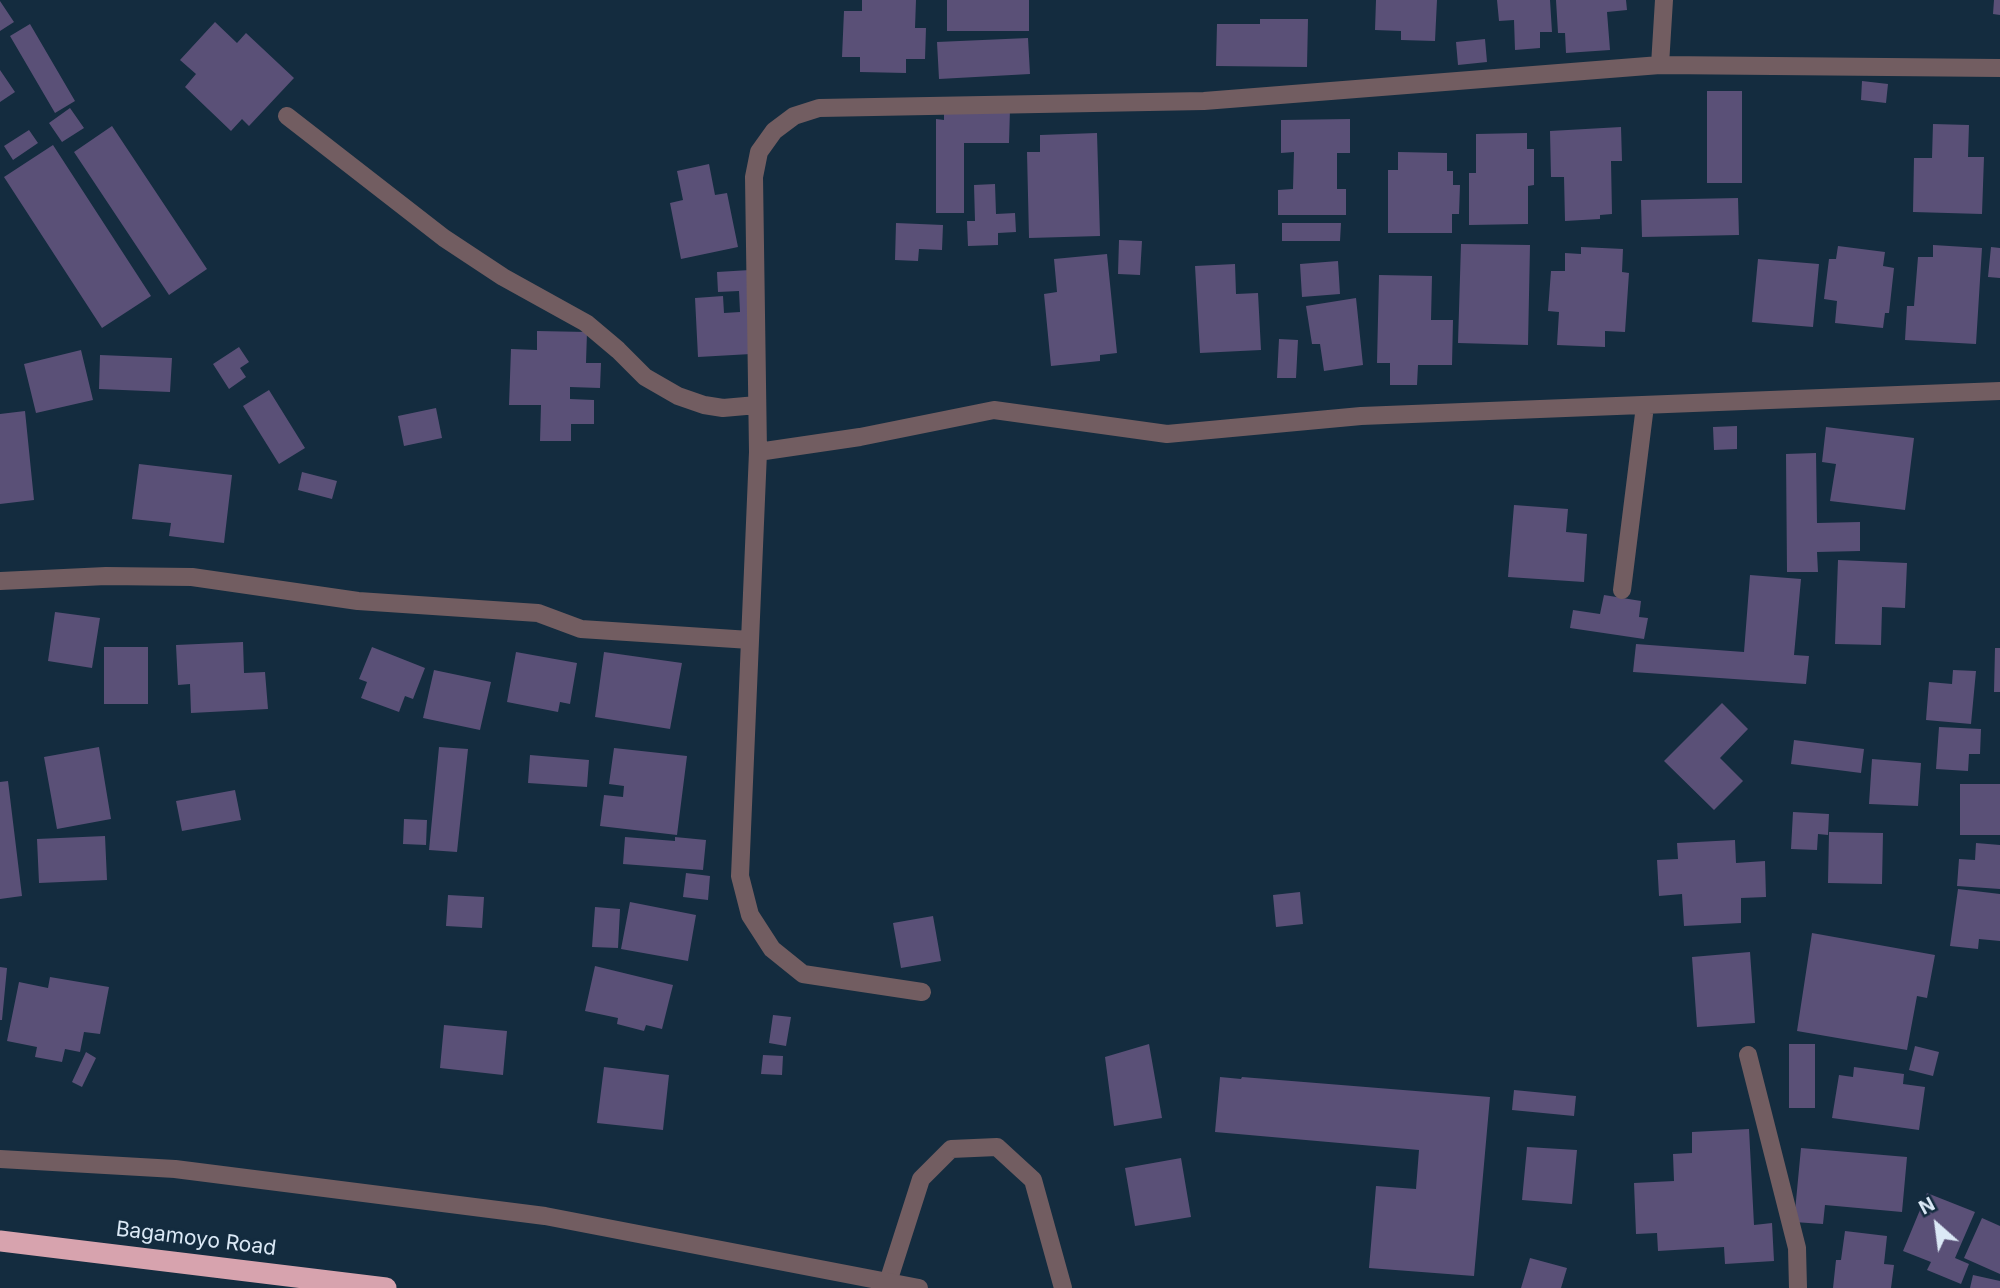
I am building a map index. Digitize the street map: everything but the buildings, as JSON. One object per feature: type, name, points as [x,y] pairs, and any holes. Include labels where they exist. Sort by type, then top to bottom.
[{"type":"highway","name":"Bagamoyo Road","points":[[0,1241],[386,1288]]},
{"type":"street","points":[[1660,65],[1664,0]]},
{"type":"street","points":[[922,992],[803,974],[772,949],[750,915],[740,876],[758,452],[754,177],[760,152],[774,131],[794,116],[819,108],[1204,102],[1660,65],[2000,68]]},
{"type":"street","points":[[287,117],[444,237],[503,277],[586,323],[645,377],[678,396],[704,405],[723,408],[757,405]]},
{"type":"street","points":[[758,452],[860,437],[994,410],[1167,434],[1361,416],[2000,391]]},
{"type":"street","points":[[1622,590],[1645,406]]},
{"type":"street","points":[[0,581],[106,576],[192,577],[358,601],[538,613],[581,629],[750,640]]},
{"type":"street","points":[[1748,1055],[1797,1248],[1798,1288]]},
{"type":"street","points":[[888,1282],[921,1179],[951,1149],[997,1147],[1032,1181],[1063,1288]]},
{"type":"street","points":[[0,1159],[175,1169],[545,1216],[919,1288]]}]
